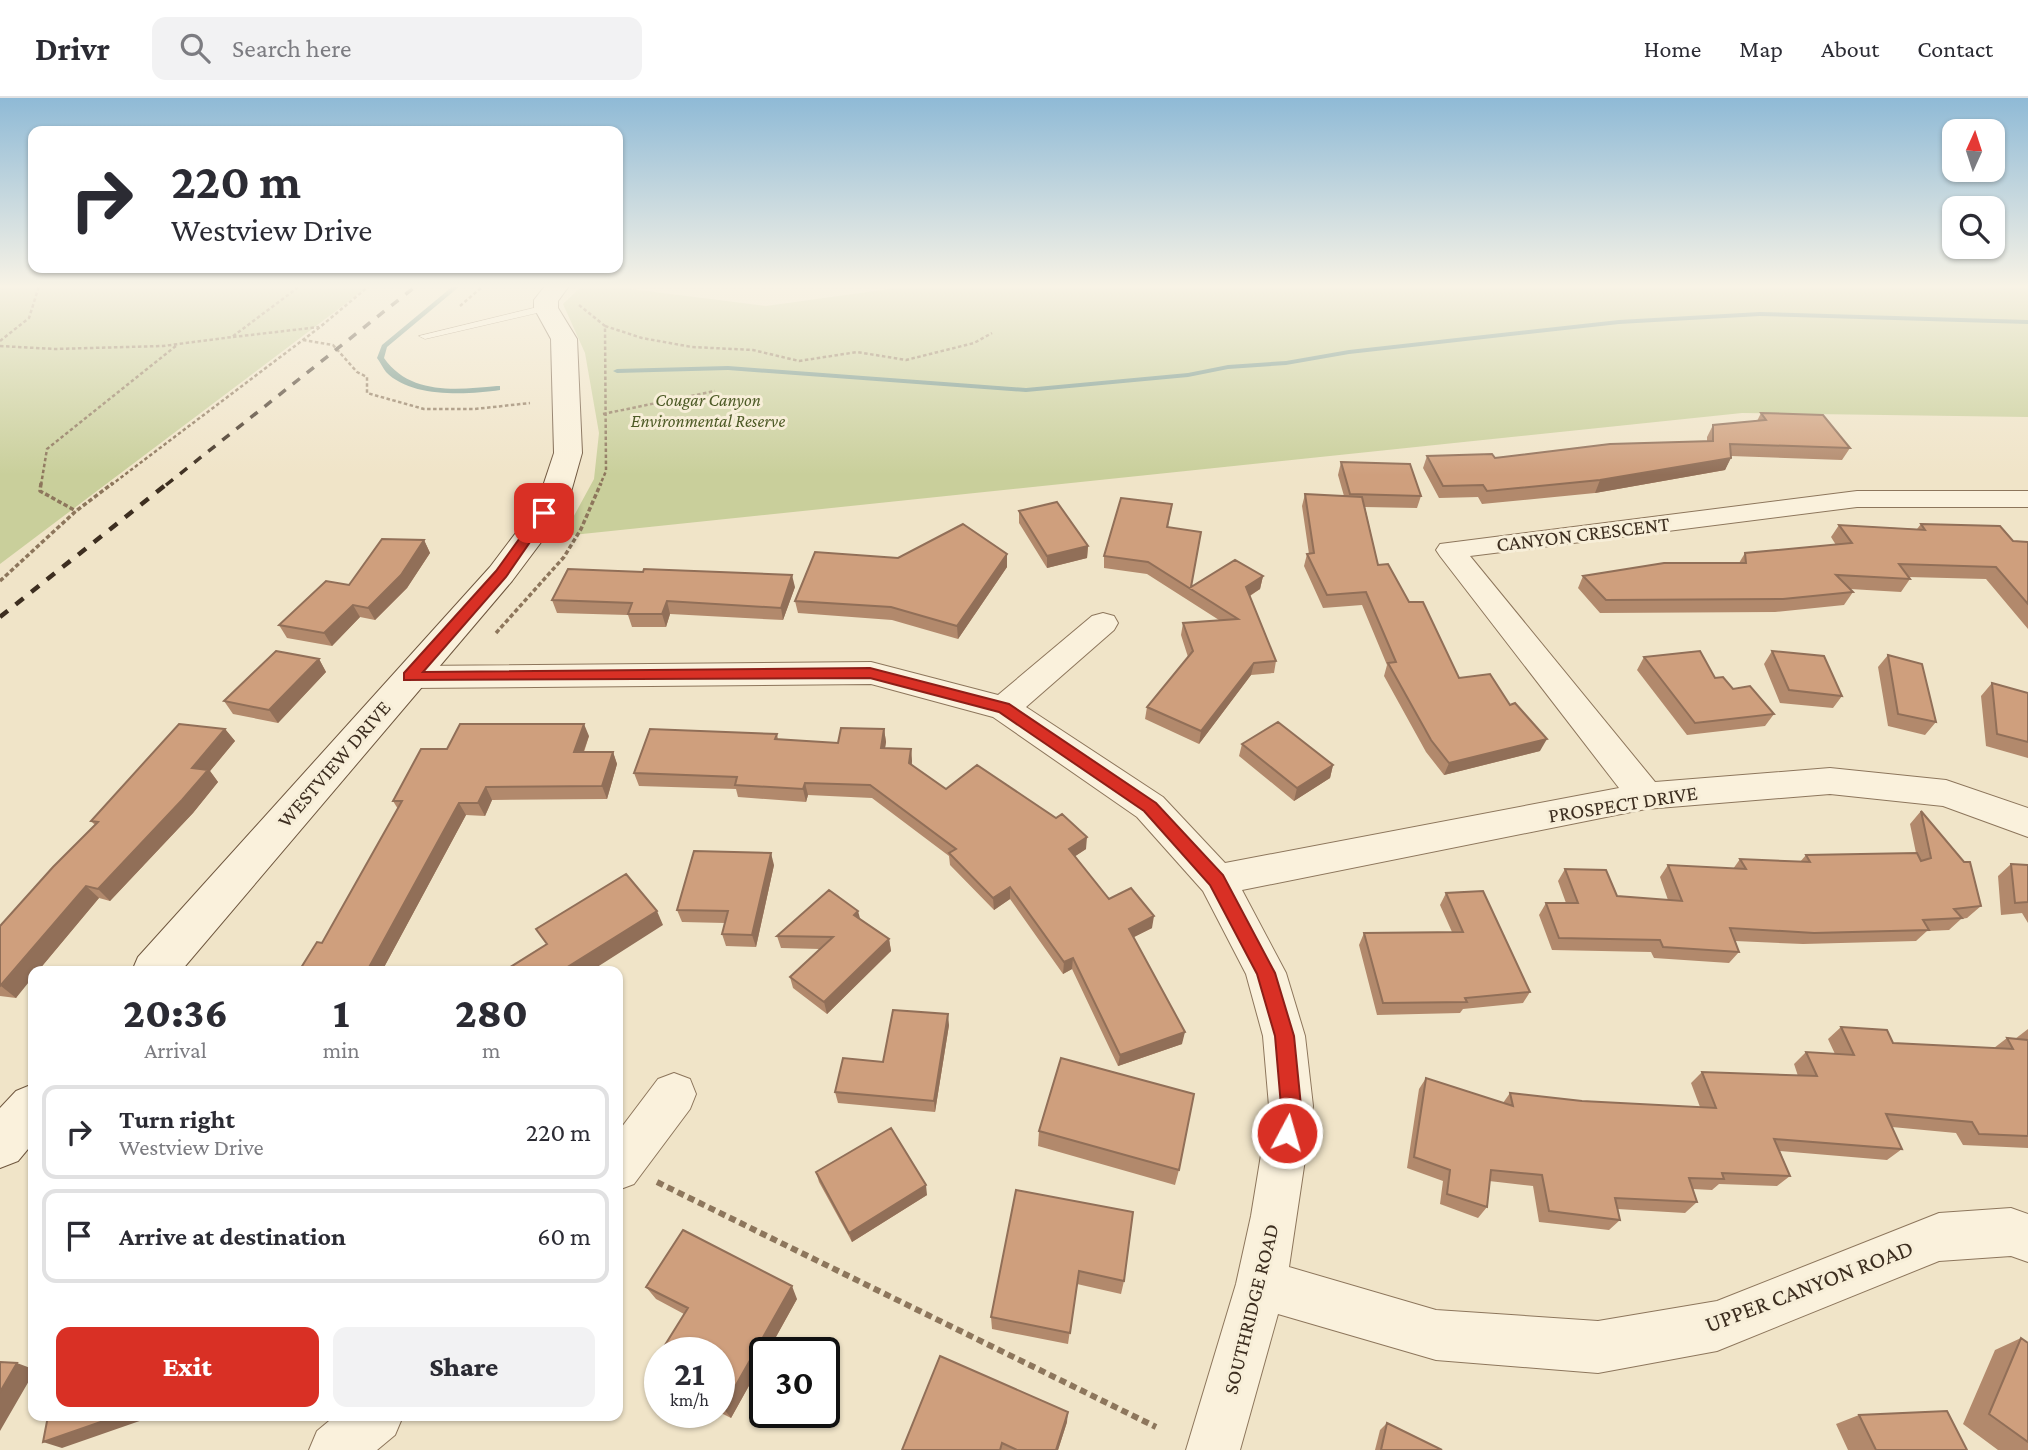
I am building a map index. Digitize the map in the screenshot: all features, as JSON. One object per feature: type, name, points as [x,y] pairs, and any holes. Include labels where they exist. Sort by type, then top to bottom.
[{"type":"street","name":"WESTVIEW DRIVE","points":[[158,966],[501,574],[533,533],[556,492],[568,453],[569,416],[565,349]]},
{"type":"street","name":"CANYON CRESCENT","points":[[1646,796],[1450,550],[1857,499],[2028,499]]},
{"type":"street","points":[[1004,708],[1102,622]]},
{"type":"street","name":"SOUTHRIDGE ROAD","points":[[410,677],[870,673],[1004,708],[1150,807],[1217,880],[1266,973],[1284,1036],[1291,1106],[1261,1284],[1213,1450]]},
{"type":"street","name":"PROSPECT DRIVE","points":[[1217,880],[1646,796],[1830,781],[1946,793],[2028,823]]},
{"type":"street","points":[[635,1174],[674,1094]]},
{"type":"street","points":[[0,1144],[28,1113]]},
{"type":"street","name":"UPPER CANYON ROAD","points":[[1261,1284],[1436,1335],[1598,1347],[1717,1326],[1939,1237],[2011,1232],[2028,1238]]},
{"type":"street","points":[[336,1450],[370,1421]]},
{"type":"path","points":[[76,511],[40,491],[47,450],[172,349]]},
{"type":"path","points":[[0,581],[76,511],[290,349]]},
{"type":"path","points":[[337,349],[357,372],[367,377],[367,393],[424,409],[475,409],[530,403]]},
{"type":"path","points":[[735,349],[753,350],[799,362],[857,352],[906,360],[950,349]]},
{"type":"path","points":[[569,416],[604,414],[715,391]]},
{"type":"path","points":[[635,1174],[1156,1427]]},
{"type":"green space","points":[[0,349],[285,349],[0,564]]},
{"type":"green space","name":"Cougar Canyon Environmental Reserve","points":[[583,349],[2028,349],[2028,417],[1742,413],[563,536],[594,479],[599,433]]},
{"type":"building","points":[[1761,413],[1823,415],[1850,448],[1730,444],[1731,458],[1600,480],[1487,491],[1483,485],[1443,486],[1427,456],[1492,454],[1495,458],[1610,444],[1713,441],[1713,425],[1766,420]]},
{"type":"building","points":[[1341,462],[1410,464],[1421,496],[1350,494]]},
{"type":"building","points":[[1305,494],[1362,497],[1378,565],[1388,564],[1409,602],[1423,602],[1459,678],[1490,674],[1510,705],[1515,703],[1547,739],[1449,763],[1431,740],[1388,663],[1396,662],[1366,592],[1327,595],[1307,554],[1314,553]]},
{"type":"building","points":[[1121,498],[1172,504],[1167,527],[1201,532],[1191,587],[1235,560],[1263,576],[1246,587],[1276,661],[1254,663],[1201,731],[1147,707],[1193,651],[1183,623],[1238,619],[1148,562],[1104,556]]},
{"type":"building","points":[[1057,502],[1088,546],[1047,556],[1019,511]]},
{"type":"building","points":[[963,524],[1007,554],[957,626],[891,607],[795,601],[815,552],[898,558]]},
{"type":"building","points":[[1921,524],[2000,526],[2013,541],[2028,542],[2028,604],[1996,567],[1899,564],[1910,579],[1836,575],[1853,592],[1783,599],[1606,600],[1583,576],[1664,563],[1746,563],[1745,553],[1852,543],[1839,525],[1925,530]]},
{"type":"building","points":[[382,539],[424,540],[401,575],[368,608],[353,605],[324,633],[279,625],[326,581],[349,585]]},
{"type":"building","points":[[568,569],[792,575],[781,608],[667,601],[662,614],[628,614],[632,603],[552,600]]},
{"type":"building","points":[[276,651],[319,659],[269,710],[224,701]]},
{"type":"building","points":[[1700,651],[1715,678],[1723,677],[1733,689],[1750,686],[1774,714],[1695,723],[1644,657]]},
{"type":"building","points":[[1772,651],[1824,656],[1842,696],[1789,690]]},
{"type":"building","points":[[1888,655],[1922,664],[1936,722],[1898,714]]},
{"type":"building","points":[[1992,683],[2028,693],[2028,742],[1997,734]]},
{"type":"building","points":[[1278,722],[1333,765],[1297,788],[1242,744]]},
{"type":"building","points":[[179,724],[225,729],[192,768],[208,770],[98,889],[86,886],[0,986],[0,926],[98,822],[91,821]]},
{"type":"building","points":[[460,724],[584,724],[574,752],[613,752],[602,786],[486,787],[478,803],[459,803],[370,966],[302,966],[317,942],[322,943],[402,801],[393,801],[421,749],[447,749]]},
{"type":"building","points":[[841,728],[884,729],[881,748],[911,749],[909,763],[946,789],[977,765],[1056,818],[1062,814],[1087,837],[1069,849],[1109,899],[1131,888],[1154,916],[1129,929],[1185,1032],[1120,1055],[1073,958],[1064,962],[1010,887],[993,898],[949,853],[956,849],[870,785],[805,783],[803,789],[735,785],[737,777],[634,773],[650,729],[777,734],[775,739],[838,743]]},
{"type":"building","points":[[1921,811],[1964,862],[1970,862],[1981,906],[1954,909],[1962,918],[1923,920],[1929,930],[1814,933],[1730,928],[1739,952],[1663,947],[1660,940],[1559,938],[1546,903],[1578,903],[1565,869],[1606,870],[1617,896],[1682,901],[1668,865],[1746,869],[1740,859],[1810,862],[1806,855],[1917,853],[1921,861],[1931,858]]},
{"type":"building","points":[[694,851],[771,853],[752,935],[722,934],[728,911],[677,910]]},
{"type":"building","points":[[2011,864],[2028,865],[2028,902],[2015,903]]},
{"type":"building","points":[[626,874],[657,911],[569,966],[512,966],[547,944],[536,929]]},
{"type":"building","points":[[829,890],[858,911],[854,915],[889,939],[824,1002],[790,977],[833,937],[777,936]]},
{"type":"building","points":[[1483,891],[1530,992],[1465,998],[1467,1002],[1383,1003],[1364,933],[1463,932],[1446,893]]},
{"type":"building","points":[[893,1010],[948,1014],[934,1101],[835,1092],[843,1058],[883,1062]]},
{"type":"building","points":[[1841,1027],[1887,1030],[1893,1043],[2013,1049],[2007,1038],[2028,1040],[2028,1136],[1979,1134],[1972,1122],[1886,1114],[1902,1149],[1774,1139],[1790,1176],[1722,1173],[1724,1179],[1689,1178],[1697,1202],[1615,1198],[1620,1220],[1549,1211],[1542,1175],[1491,1170],[1487,1207],[1447,1194],[1450,1170],[1414,1157],[1426,1078],[1513,1106],[1510,1093],[1582,1101],[1716,1108],[1702,1072],[1817,1076],[1806,1052],[1854,1055]]},
{"type":"building","points":[[1061,1058],[1194,1094],[1179,1170],[1039,1131]]},
{"type":"building","points":[[891,1128],[926,1185],[849,1233],[816,1172]]},
{"type":"building","points":[[1016,1190],[1133,1212],[1124,1281],[1079,1271],[1070,1333],[991,1317]]},
{"type":"building","points":[[683,1230],[792,1286],[763,1337],[749,1337],[749,1362],[735,1387],[735,1337],[670,1337],[688,1308],[646,1287]]},
{"type":"building","points":[[2021,1338],[2028,1343],[2028,1442],[1989,1414]]},
{"type":"building","points":[[940,1356],[1068,1412],[1056,1450],[1017,1450],[1002,1443],[1000,1450],[902,1450]]},
{"type":"building","points":[[0,1362],[17,1363],[0,1392]]},
{"type":"building","points":[[1947,1411],[1967,1450],[1876,1450],[1859,1415]]},
{"type":"building","points":[[47,1421],[104,1421],[43,1442]]},
{"type":"building","points":[[1387,1423],[1442,1450],[1381,1450]]},
{"type":"waterway","points":[[383,349],[380,358],[389,371],[416,386],[449,391],[497,388]]},
{"type":"waterway","points":[[617,371],[728,368],[1026,390],[1188,375],[1228,367],[1286,363],[1375,349]]},
{"type":"railway","points":[[166,485],[337,349]]},
{"type":"railway","points":[[0,617],[168,483]]},
{"type":"route","points":[[544,513],[533,533],[501,574],[410,677],[870,673],[1004,708],[1150,807],[1217,880],[1266,973],[1284,1036],[1291,1106],[1287,1133]]}]
